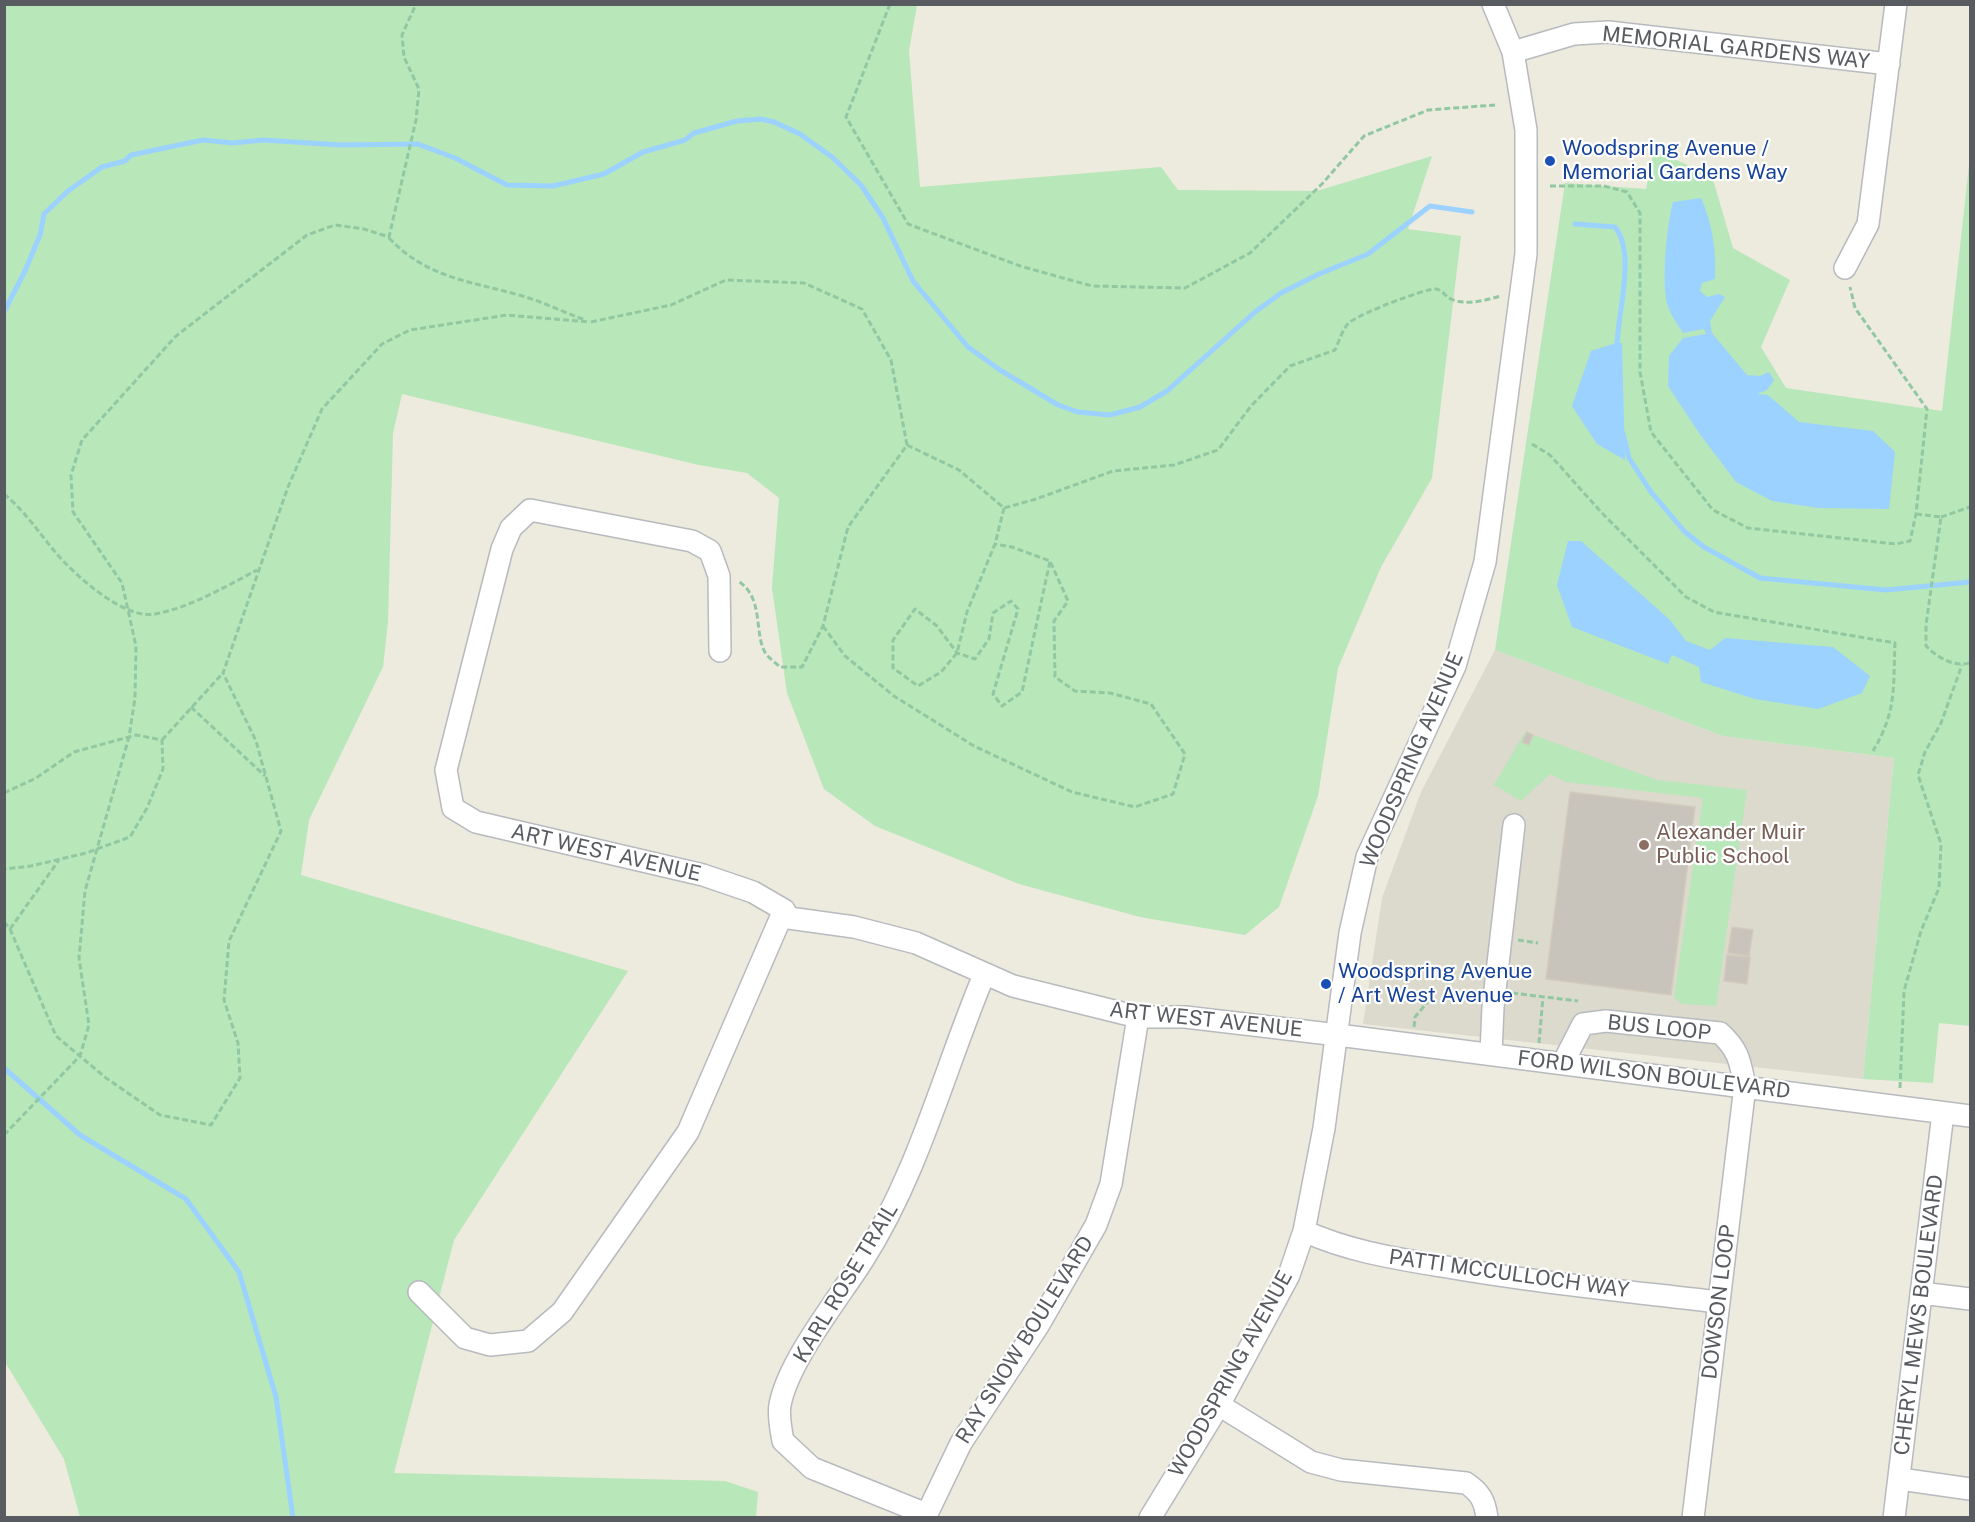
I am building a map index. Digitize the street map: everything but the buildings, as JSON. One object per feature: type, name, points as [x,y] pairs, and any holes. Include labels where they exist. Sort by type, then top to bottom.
[{"type":"street","name":"WOODSPRING AVENUE","points":[[1150,1518],[1219,1405],[1289,1275],[1304,1231],[1324,1128],[1350,933],[1367,857],[1455,666],[1485,562],[1526,254],[1526,130],[1513,52],[1493,4]]},
{"type":"street","points":[[1845,268],[1868,224],[1896,4]]},
{"type":"street","name":"MEMORIAL GARDENS WAY","points":[[1513,52],[1574,34],[1608,32],[1890,64]]},
{"type":"street","name":"ART WEST AVENUE","points":[[720,651],[719,576],[710,551],[692,541],[530,510],[511,528],[502,549],[446,770],[453,808],[476,822],[703,875],[753,892],[784,910],[789,918],[854,927],[916,943],[962,961],[984,975],[1056,998],[1138,1017],[1185,1017],[1338,1035]]},
{"type":"street","points":[[1491,1054],[1493,1007],[1514,825]]},
{"type":"street","points":[[418,1292],[465,1338],[490,1345],[528,1341],[562,1311],[688,1132],[784,910]]},
{"type":"street","name":"KARL ROSE TRAIL","points":[[925,1516],[812,1468],[783,1441],[780,1406],[790,1376],[893,1207],[914,1160],[984,975]]},
{"type":"street","name":"RAY SNOW BOULEVARD","points":[[925,1516],[961,1443],[1038,1326],[1096,1225],[1111,1184],[1138,1017]]},
{"type":"street","name":"BUS LOOP","points":[[1563,1063],[1583,1024],[1606,1021],[1720,1033],[1734,1046],[1745,1086]]},
{"type":"street","name":"FORD WILSON BOULEVARD","points":[[1338,1035],[1971,1116]]},
{"type":"street","name":"DOWSON LOOP","points":[[1694,1518],[1745,1086]]},
{"type":"street","name":"CHERYL MEWS BOULEVARD","points":[[1894,1518],[1943,1113]]},
{"type":"street","name":"PATTI MCCULLOCH WAY","points":[[1304,1231],[1335,1245],[1474,1272],[1718,1302]]},
{"type":"street","points":[[1921,1293],[1971,1299]]},
{"type":"street","points":[[1219,1405],[1311,1462],[1341,1470],[1466,1483],[1476,1489],[1486,1503],[1487,1518]]},
{"type":"street","points":[[1900,1479],[1971,1489]]},
{"type":"path","points":[[388,237],[416,120],[418,89],[404,57],[402,35],[416,4]]},
{"type":"path","points":[[890,4],[846,117],[908,224],[1020,266],[1092,286],[1185,288],[1250,253],[1322,184],[1364,136],[1428,110],[1495,105]]},
{"type":"path","points":[[1550,186],[1604,186],[1627,192],[1640,213],[1640,372],[1651,432],[1713,510],[1748,528],[1896,544],[1910,541],[1916,514],[1927,409],[1855,308],[1845,268]]},
{"type":"path","points":[[4,1135],[80,1056],[89,1025],[79,958],[85,891],[129,737],[135,698],[136,646],[122,583],[73,512],[70,475],[82,440],[176,336],[307,235],[335,225],[364,229],[388,237],[402,252],[436,273],[522,296],[590,322]]},
{"type":"path","points":[[4,869],[60,859],[130,837],[147,808],[163,769],[162,740],[223,673],[288,487],[322,410],[382,344],[410,330],[507,315],[590,322],[671,305],[726,280],[804,283],[862,309],[891,360],[907,445],[848,527],[823,626],[802,667],[780,667],[766,653],[755,604],[745,585],[734,578],[719,576]]},
{"type":"path","points":[[1004,508],[1113,471],[1174,465],[1218,450],[1251,406],[1290,366],[1335,350],[1349,323],[1402,297],[1435,289],[1442,291],[1449,299],[1461,302],[1484,301],[1501,296]]},
{"type":"path","points":[[1532,444],[1550,455],[1601,512],[1686,597],[1714,612],[1894,644],[1893,708],[1886,729],[1873,751]]},
{"type":"path","points":[[907,445],[959,470],[1004,508]]},
{"type":"path","points":[[4,494],[19,506],[57,555],[107,600],[126,609],[153,615],[213,593],[258,569]]},
{"type":"path","points":[[1916,514],[1941,517],[1971,507]]},
{"type":"path","points":[[1004,508],[995,544],[967,612],[957,653],[940,672],[918,686],[893,668],[893,640],[915,609],[937,626],[957,653],[975,659],[989,639],[993,613],[1011,602],[1018,609],[993,694],[1002,706],[1022,692],[1050,561]]},
{"type":"path","points":[[1941,517],[1933,563],[1926,646],[1937,657],[1962,665],[1971,663]]},
{"type":"path","points":[[823,626],[845,656],[894,696],[974,746],[1072,792],[1135,807],[1173,794],[1185,754],[1150,704],[1110,693],[1075,691],[1055,677],[1054,621],[1068,601],[1050,561],[1012,547],[995,544]]},
{"type":"path","points":[[1900,1089],[1904,991],[1921,931],[1940,888],[1941,844],[1918,775],[1925,752],[1941,723],[1962,665]]},
{"type":"path","points":[[4,922],[10,929],[56,1036],[106,1078],[160,1115],[211,1125],[240,1078],[238,1043],[224,1000],[229,941],[280,831],[256,741],[223,673]]},
{"type":"path","points":[[191,707],[266,777]]},
{"type":"path","points":[[4,792],[36,778],[74,752],[136,735],[162,740]]},
{"type":"path","points":[[10,929],[60,859]]},
{"type":"path","points":[[1507,993],[1578,1001]]},
{"type":"path","points":[[1539,1043],[1543,997]]},
{"type":"path","points":[[1413,1028],[1415,1017],[1431,998]]},
{"type":"shaded area","name":"Alexander Muir Public School","points":[[1495,650],[1723,736],[1894,758],[1863,1079],[1363,1024],[1382,898],[1421,792]]},
{"type":"green space","points":[[5,5],[917,5],[909,51],[920,187],[1161,167],[1178,190],[1317,191],[1432,156],[1408,229],[1461,236],[1432,478],[1381,567],[1338,668],[1318,796],[1279,907],[1245,935],[1140,917],[1019,884],[875,826],[824,789],[787,693],[772,588],[779,498],[747,473],[699,465],[402,394],[393,433],[388,622],[383,667],[309,820],[301,875],[628,971],[454,1240],[394,1473],[725,1481],[758,1492],[756,1517],[80,1517],[64,1459],[5,1362]]},
{"type":"green space","points":[[1654,150],[1712,176],[1733,248],[1790,280],[1761,347],[1786,388],[1942,411],[1970,156],[1970,1026],[1939,1023],[1933,1083],[1863,1079],[1894,758],[1723,736],[1495,650],[1565,183],[1646,189]]},
{"type":"green space","points":[[1525,732],[1657,780],[1747,790],[1716,1006],[1682,1004],[1674,997],[1703,798],[1566,782],[1550,774],[1521,801],[1494,785]]},
{"type":"water","points":[[1701,198],[1711,228],[1715,279],[1702,283],[1700,291],[1707,297],[1719,294],[1725,297],[1710,321],[1712,333],[1747,375],[1760,376],[1769,372],[1774,380],[1767,390],[1757,394],[1768,395],[1799,422],[1873,431],[1895,452],[1889,509],[1818,508],[1772,501],[1736,482],[1699,433],[1668,386],[1669,356],[1683,338],[1706,334],[1704,329],[1683,333],[1669,309],[1665,287],[1667,240],[1673,202]]},
{"type":"water","points":[[1622,343],[1625,460],[1597,444],[1572,406],[1591,351]]},
{"type":"water","points":[[1568,541],[1581,541],[1670,620],[1686,641],[1710,650],[1725,638],[1833,647],[1870,676],[1862,693],[1818,709],[1755,699],[1701,682],[1699,667],[1672,655],[1668,664],[1572,627],[1557,585]]},
{"type":"waterway","points":[[4,312],[40,235],[44,214],[68,191],[102,167],[125,161],[131,155],[203,140],[233,143],[263,140],[341,145],[418,144],[455,158],[507,185],[553,186],[604,174],[643,152],[685,140],[694,133],[737,121],[761,119],[774,122],[800,134],[832,157],[861,185],[883,218],[913,281],[968,347],[1000,370],[1058,405],[1078,412],[1110,415],[1140,407],[1167,391],[1255,312],[1281,293],[1368,254],[1430,206],[1472,212]]},
{"type":"waterway","points":[[1575,224],[1615,227],[1621,239],[1625,269],[1617,350]]},
{"type":"waterway","points":[[1623,433],[1629,458],[1651,492],[1685,532],[1704,547],[1760,578],[1886,590],[1970,582]]},
{"type":"waterway","points":[[4,1068],[80,1135],[186,1199],[239,1272],[276,1397],[293,1518]]},
{"type":"place","name":"Woodspring Avenue / Memorial Gardens Way","points":[[1550,161]]},
{"type":"place","name":"Alexander Muir Public School","points":[[1644,845]]},
{"type":"place","name":"Woodspring Avenue / Art West Avenue","points":[[1326,984]]}]
